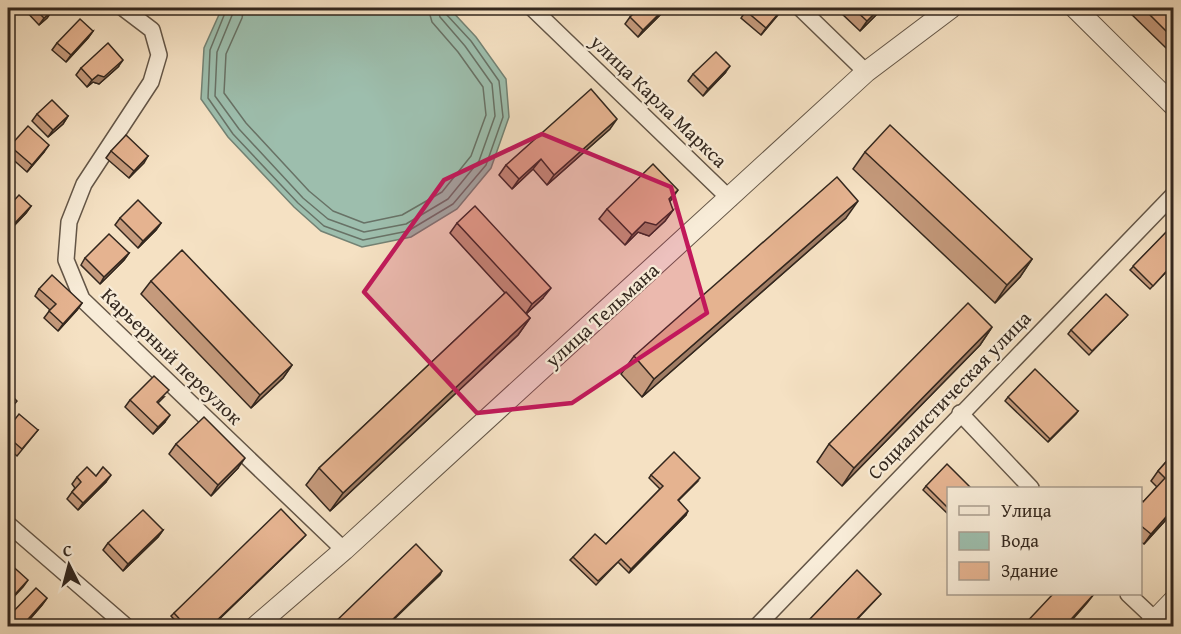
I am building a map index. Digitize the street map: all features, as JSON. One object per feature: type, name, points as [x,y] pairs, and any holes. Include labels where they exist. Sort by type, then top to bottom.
[{"type":"street","name":"Карьерный переулок","points":[[123,8],[152,30],[159,55],[151,82],[84,184],[69,222],[66,260],[82,299],[344,550]]},
{"type":"street","name":"улица Карла Маркса","points":[[532,8],[730,199]]},
{"type":"street","points":[[801,8],[866,72]]},
{"type":"street","name":"улица Тельмана","points":[[256,627],[344,550],[730,199],[866,72],[951,8]]},
{"type":"street","points":[[1075,8],[1173,106]]},
{"type":"street","name":"Социалистическая улица","points":[[757,627],[960,413],[1173,194]]},
{"type":"street","points":[[960,413],[1029,487]]},
{"type":"street","points":[[8,524],[126,627]]},
{"type":"street","points":[[1129,595],[1156,624],[1173,600]]},
{"type":"highlighted area","points":[[542,134],[671,187],[707,313],[572,403],[477,413],[364,292],[444,180]]},
{"type":"water","points":[[222,8],[449,8],[476,37],[506,79],[509,117],[491,168],[457,209],[411,237],[362,247],[321,231],[294,207],[228,137],[201,99],[204,48]]},
{"type":"building","points":[[34,8],[49,8],[52,11],[44,18]]},
{"type":"building","points":[[639,8],[665,8],[643,30],[630,17]]},
{"type":"building","points":[[749,8],[783,8],[766,28],[746,11]]},
{"type":"building","points":[[853,8],[880,8],[867,21]]},
{"type":"building","points":[[1143,8],[1168,8],[1173,13],[1173,38]]},
{"type":"building","points":[[80,19],[93,31],[71,55],[57,43]]},
{"type":"building","points":[[108,43],[123,60],[104,77],[98,75],[92,80],[81,68]]},
{"type":"building","points":[[716,52],[730,66],[708,89],[693,74]]},
{"type":"building","points":[[591,89],[617,119],[554,175],[541,159],[519,179],[506,165]]},
{"type":"building","points":[[52,100],[68,116],[53,130],[37,114]]},
{"type":"building","points":[[890,125],[1032,259],[1007,285],[865,152]]},
{"type":"building","points":[[28,126],[49,145],[32,165],[10,146]]},
{"type":"building","points":[[126,135],[148,156],[134,171],[111,151]]},
{"type":"building","points":[[653,164],[678,190],[669,199],[673,210],[656,225],[645,222],[632,235],[607,209]]},
{"type":"building","points":[[837,177],[858,201],[654,379],[634,356]]},
{"type":"building","points":[[19,195],[31,206],[13,225],[8,220],[8,207]]},
{"type":"building","points":[[138,200],[161,223],[143,241],[120,218]]},
{"type":"building","points":[[475,206],[551,288],[532,304],[457,223]]},
{"type":"building","points":[[1173,225],[1173,264],[1153,286],[1133,266]]},
{"type":"building","points":[[109,234],[129,253],[104,277],[85,258]]},
{"type":"building","points":[[182,250],[292,365],[260,395],[151,281]]},
{"type":"building","points":[[52,275],[82,303],[63,324],[49,311],[56,304],[39,289]]},
{"type":"building","points":[[506,292],[530,318],[343,493],[319,468]]},
{"type":"building","points":[[1106,294],[1128,315],[1092,351],[1071,330]]},
{"type":"building","points":[[968,303],[992,327],[854,468],[829,444]]},
{"type":"building","points":[[1035,369],[1078,411],[1050,439],[1008,397]]},
{"type":"building","points":[[154,376],[169,390],[157,402],[170,415],[158,427],[130,400]]},
{"type":"building","points":[[8,392],[17,401],[8,412]]},
{"type":"building","points":[[19,414],[38,430],[22,449],[8,437],[8,428]]},
{"type":"building","points":[[204,417],[245,458],[218,485],[176,444]]},
{"type":"building","points":[[674,452],[700,478],[678,500],[688,511],[631,569],[621,559],[598,581],[573,557],[595,534],[606,544],[663,486],[651,475]]},
{"type":"building","points":[[1173,454],[1173,509],[1151,534],[1142,527],[1142,501],[1165,478],[1158,471]]},
{"type":"building","points":[[947,464],[970,487],[947,487],[947,507],[926,486]]},
{"type":"building","points":[[87,467],[96,476],[103,467],[111,475],[83,503],[72,492],[81,482],[77,477]]},
{"type":"building","points":[[281,509],[306,535],[210,627],[187,627],[174,613]]},
{"type":"building","points":[[143,510],[163,530],[128,564],[108,543]]},
{"type":"building","points":[[416,544],[442,571],[385,627],[330,627]]},
{"type":"building","points":[[8,562],[28,580],[8,602]]},
{"type":"building","points":[[857,570],[881,594],[849,627],[814,627],[808,621]]},
{"type":"building","points":[[36,588],[47,598],[19,627],[8,617]]},
{"type":"building","points":[[1052,595],[1093,595],[1064,627],[1022,627]]}]
